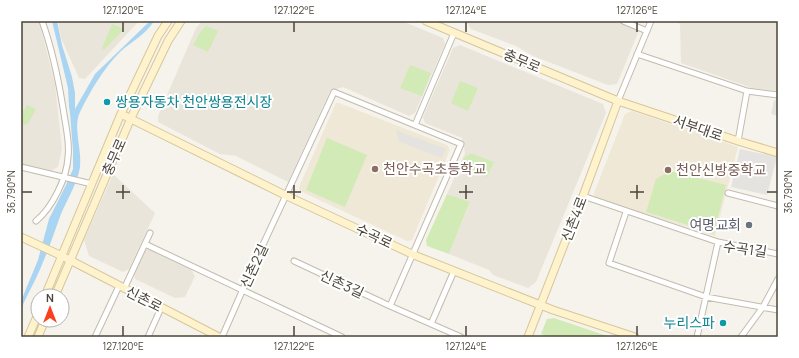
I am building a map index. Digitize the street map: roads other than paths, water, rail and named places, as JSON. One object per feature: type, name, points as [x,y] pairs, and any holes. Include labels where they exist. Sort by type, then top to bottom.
[{"type":"street","points":[[36,221],[43,215],[66,177],[68,158],[66,126],[55,65],[42,21]]},
{"type":"street","name":"충무로","points":[[48,288],[121,114],[158,36],[168,21]]},
{"type":"street","name":"충무로","points":[[58,288],[131,118],[168,41],[181,21]]},
{"type":"street","name":"충무로","points":[[426,21],[618,101]]},
{"type":"street","points":[[622,21],[647,31]]},
{"type":"street","points":[[618,101],[651,21]]},
{"type":"street","points":[[454,33],[415,125],[461,144],[414,255],[390,306],[461,337]]},
{"type":"street","points":[[637,54],[747,91],[778,95]]},
{"type":"street","points":[[738,141],[747,91]]},
{"type":"street","name":"신촌2길","points":[[222,337],[334,92],[415,125]]},
{"type":"street","name":"서부대로","points":[[618,101],[778,153]]},
{"type":"street","name":"신촌4로","points":[[528,337],[618,101]]},
{"type":"street","name":"수곡로","points":[[121,114],[287,196],[414,255],[553,310],[635,337]]},
{"type":"street","points":[[21,167],[92,184]]},
{"type":"street","points":[[728,193],[778,206]]},
{"type":"street","points":[[583,196],[626,212],[718,242]]},
{"type":"street","points":[[626,212],[608,263],[706,297],[778,310]]},
{"type":"street","points":[[95,337],[150,233]]},
{"type":"street","name":"신촌로","points":[[21,237],[62,256],[121,288],[219,337]]},
{"type":"street","name":"수곡1길","points":[[697,337],[718,242],[778,254]]},
{"type":"street","points":[[145,244],[342,337]]},
{"type":"street","name":"신촌3길","points":[[294,261],[390,306]]},
{"type":"street","points":[[431,324],[454,271]]},
{"type":"street","points":[[741,337],[763,307],[778,279]]},
{"type":"street","points":[[148,337],[161,308]]},
{"type":"street","points":[[25,337],[30,325]]},
{"type":"water","points":[[52,21],[57,21],[62,45],[72,77],[75,93],[75,109],[95,74],[150,21],[154,21],[147,30],[120,52],[108,65],[80,112],[77,125],[80,157],[79,172],[61,214],[41,268],[21,309],[21,301],[38,260],[49,219],[73,169],[68,88]]},
{"type":"place","name":"쌍용자동차 천안쌍용전시장","points":[[107,102]]},
{"type":"place","name":"천안수곡초등학교","points":[[375,169]]},
{"type":"place","name":"천안신방중학교","points":[[668,170]]},
{"type":"place","name":"여명교회","points":[[749,225]]},
{"type":"place","name":"누리스파","points":[[723,323]]}]
